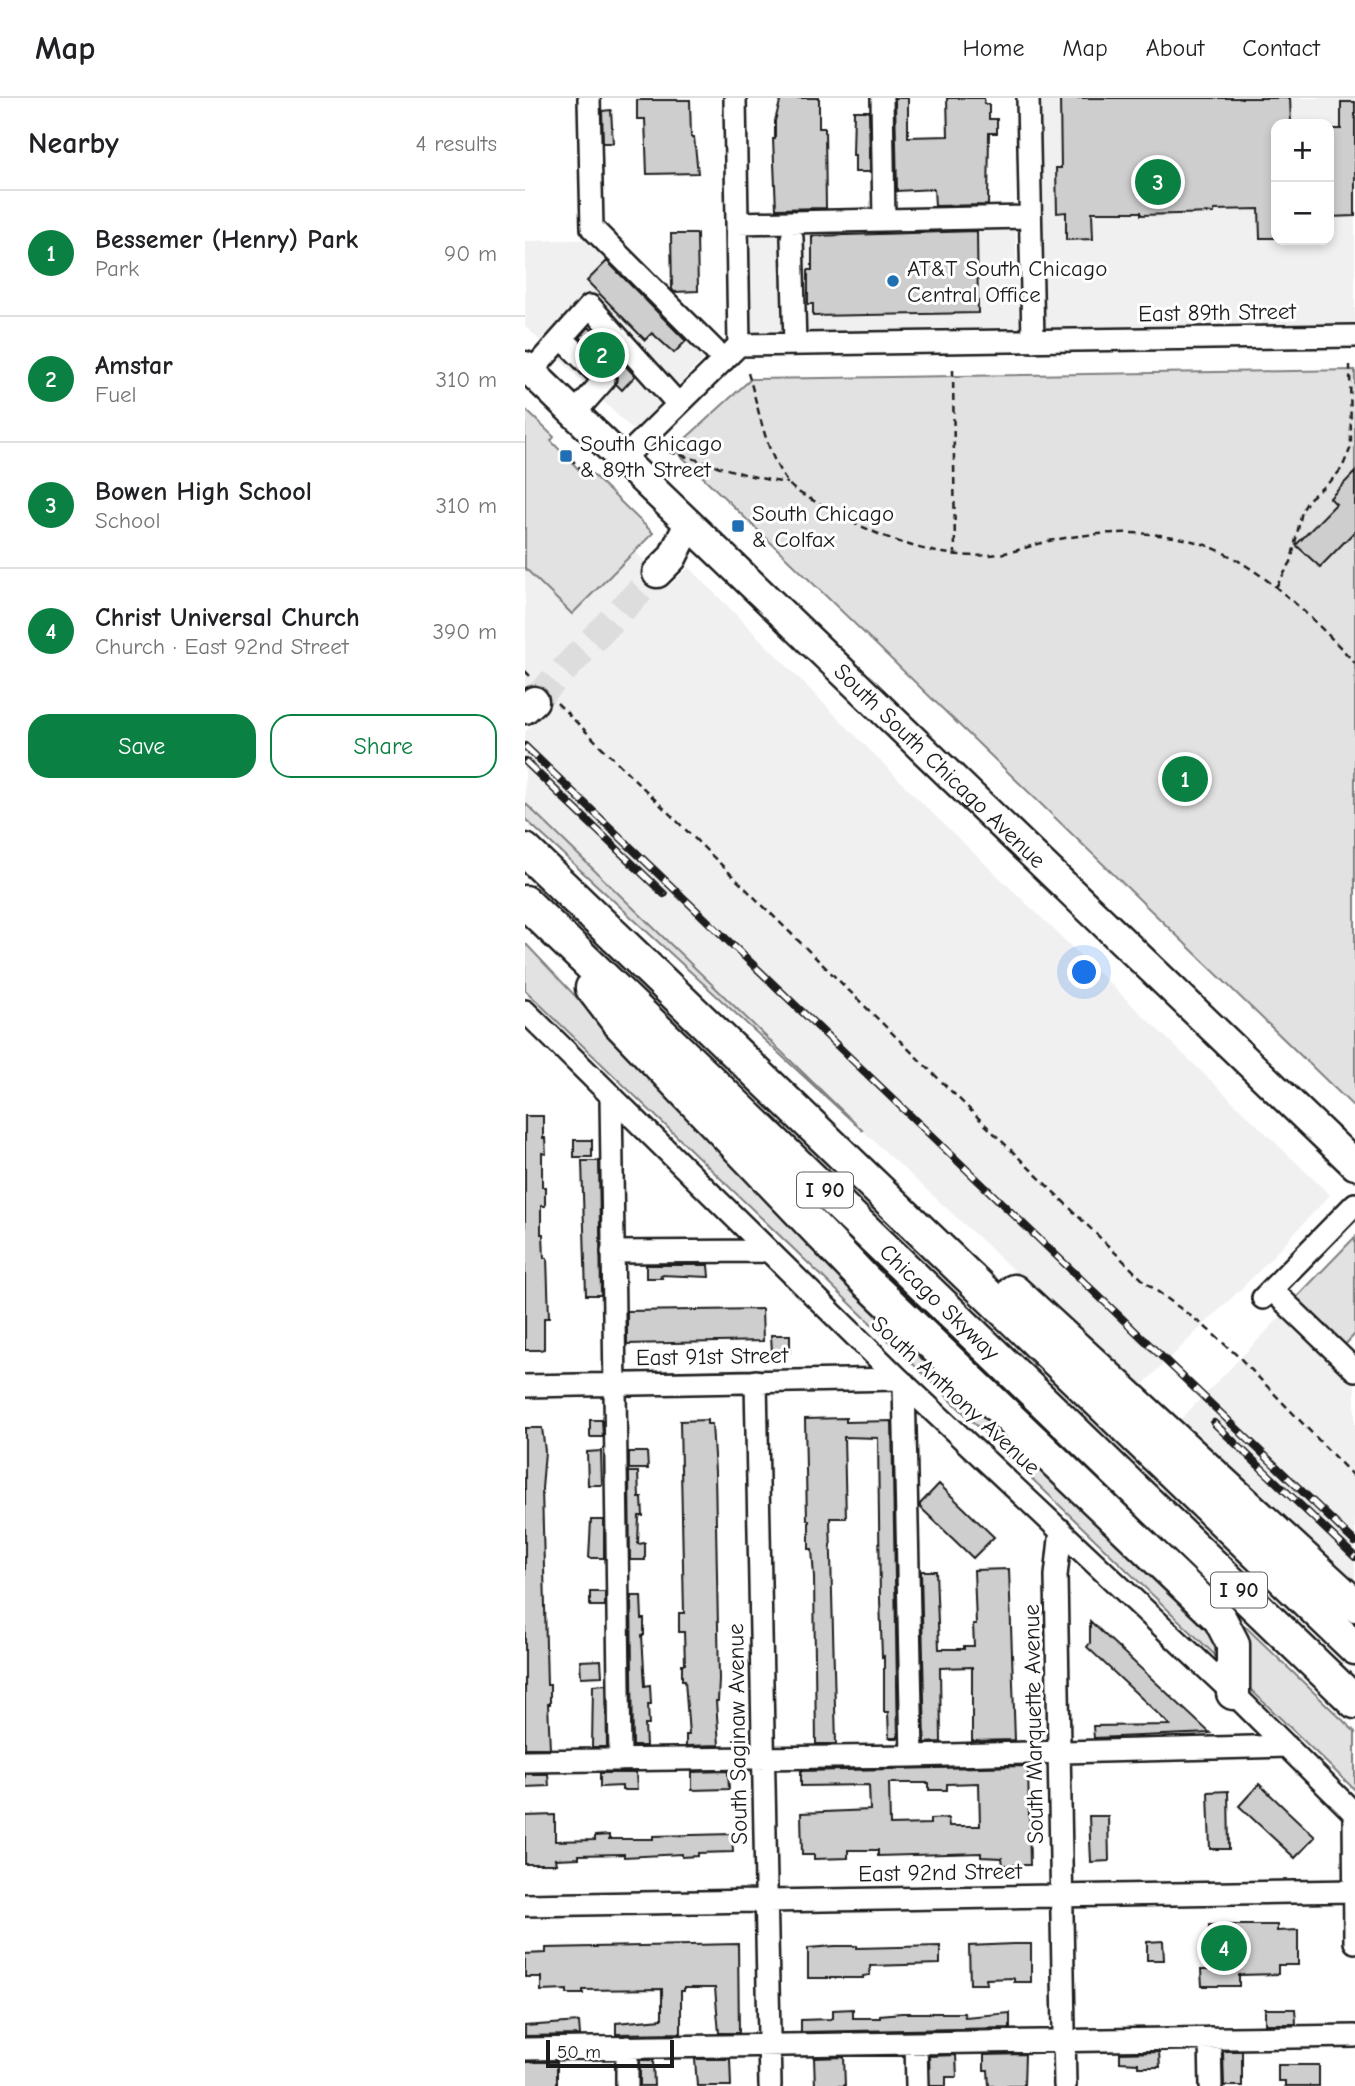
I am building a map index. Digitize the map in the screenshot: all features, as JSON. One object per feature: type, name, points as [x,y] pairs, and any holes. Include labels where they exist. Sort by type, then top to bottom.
[{"type":"highway","name":"Chicago Skyway","points":[[525,850],[1355,1648]]},
{"type":"highway","name":"Chicago Skyway","points":[[526,903],[1355,1702]]},
{"type":"highway","points":[[526,903],[618,1022],[865,1280],[1220,1619],[1233,1644],[1233,1693]]},
{"type":"highway","points":[[780,1094],[907,1189],[1355,1605]]},
{"type":"main road","name":"South South Chicago Avenue","points":[[528,369],[1355,1165]]},
{"type":"main road","points":[[651,567],[672,558],[689,524]]},
{"type":"street","points":[[589,98],[592,228],[732,353]]},
{"type":"street","points":[[622,460],[732,353],[737,223],[735,98]]},
{"type":"street","points":[[882,98],[884,220]]},
{"type":"street","points":[[1028,98],[1033,341]]},
{"type":"street","points":[[737,223],[1030,217]]},
{"type":"street","points":[[792,238],[796,344]]},
{"type":"street","points":[[528,369],[562,338],[590,306],[678,404]]},
{"type":"street","name":"East 89th Street","points":[[732,353],[796,344],[1355,336]]},
{"type":"street","points":[[562,338],[604,380],[575,414]]},
{"type":"street","name":"South Anthony Avenue","points":[[525,1011],[901,1381],[1233,1693],[1354,1813]]},
{"type":"street","points":[[611,1095],[620,1760]]},
{"type":"street","points":[[1355,1204],[1267,1294],[1355,1370]]},
{"type":"street","points":[[612,1252],[769,1251]]},
{"type":"street","name":"South Saginaw Avenue","points":[[756,1381],[770,2086]]},
{"type":"street","points":[[901,1381],[912,1756]]},
{"type":"street","name":"East 91st Street","points":[[525,1386],[901,1381]]},
{"type":"street","name":"South Marquette Avenue","points":[[1061,1530],[1056,1576],[1065,2086]]},
{"type":"street","points":[[525,1760],[912,1756],[1287,1746]]},
{"type":"street","points":[[1354,1813],[1355,1942]]},
{"type":"street","name":"East 92nd Street","points":[[525,1905],[1355,1891]]},
{"type":"street","points":[[525,2049],[1355,2036]]},
{"type":"street","points":[[1210,2038],[1211,2086]]},
{"type":"street","points":[[916,2042],[917,2086]]},
{"type":"street","points":[[627,2047],[627,2086]]},
{"type":"path","points":[[1275,588],[1291,562],[1302,511],[1309,499],[1342,468],[1351,447],[1350,365]]},
{"type":"path","points":[[953,370],[955,553]]},
{"type":"path","points":[[748,373],[764,430],[788,483],[796,491],[853,524],[911,544],[955,553],[999,554],[1047,541],[1108,533],[1172,537],[1198,542],[1223,552],[1275,588],[1327,633],[1355,663]]},
{"type":"path","points":[[669,452],[724,466],[763,480],[788,483]]},
{"type":"path","points":[[571,458],[581,469],[585,465]]},
{"type":"path","points":[[525,671],[537,698],[1146,1283],[1203,1325],[1240,1358],[1355,1478]]},
{"type":"shaded area","points":[[1038,98],[1355,98],[1355,326],[1042,331]]},
{"type":"shaded area","points":[[1015,217],[1019,331],[750,336],[749,223]]},
{"type":"shaded area","points":[[604,239],[713,349],[634,431],[525,326],[525,241]]},
{"type":"shaded area","points":[[1355,370],[1355,1108],[674,449],[751,379]]},
{"type":"shaded area","points":[[525,409],[554,437],[551,441],[586,477],[591,473],[653,533],[634,551],[670,585],[689,567],[926,807],[1330,1195],[1255,1275],[1140,1387],[863,1131],[525,803],[525,732],[545,712],[525,692]]},
{"type":"shaded area","points":[[525,409],[554,437],[551,441],[586,477],[591,473],[653,533],[572,614],[525,568]]},
{"type":"shaded area","points":[[525,803],[863,1131],[525,819]]},
{"type":"shaded area","points":[[525,943],[670,1096],[1197,1617],[1217,1641],[1220,1660],[525,990]]},
{"type":"shaded area","points":[[827,1224],[1355,1732],[1355,1790],[1249,1688],[1245,1679],[1242,1642]]},
{"type":"shaded area","points":[[1355,1237],[1355,1334],[1342,1348],[1292,1302]]},
{"type":"shaded area","points":[[1287,1310],[1355,1363],[1355,1586],[1178,1422]]},
{"type":"building","points":[[781,98],[819,98],[819,128],[825,128],[826,208],[776,209],[773,139]]},
{"type":"building","points":[[895,98],[908,98],[908,137],[948,136],[947,98],[984,98],[984,104],[989,104],[989,119],[997,119],[997,133],[989,133],[988,205],[935,206],[934,189],[897,191]]},
{"type":"building","points":[[1060,98],[1290,98],[1291,119],[1271,119],[1271,238],[1260,238],[1259,209],[1141,215],[1141,212],[1092,212],[1093,239],[1066,240],[1066,212],[1057,213],[1056,168],[1061,168]]},
{"type":"building","points":[[637,100],[690,100],[691,137],[694,137],[698,173],[647,174],[645,119],[637,119]]},
{"type":"building","points":[[1341,102],[1355,102],[1355,216],[1334,217],[1334,129],[1341,129]]},
{"type":"building","points":[[611,110],[613,143],[603,143],[602,111]]},
{"type":"building","points":[[854,111],[869,111],[870,172],[855,172]]},
{"type":"building","name":"AT&T South Chicago Central Office","points":[[977,231],[978,313],[813,316],[813,304],[808,304],[812,236]]},
{"type":"building","points":[[671,234],[697,234],[698,291],[674,292],[672,289]]},
{"type":"building","points":[[607,261],[686,341],[674,353],[652,333],[645,340],[587,281]]},
{"type":"building","points":[[589,327],[635,376],[622,390],[616,384],[617,377],[613,371],[580,337]]},
{"type":"building","points":[[1355,472],[1355,531],[1320,567],[1296,545],[1336,504],[1330,498]]},
{"type":"building","points":[[525,1116],[543,1116],[545,1138],[542,1187],[545,1187],[545,1206],[541,1206],[541,1234],[544,1258],[547,1258],[549,1318],[544,1318],[544,1349],[540,1350],[525,1350]]},
{"type":"building","points":[[574,1140],[592,1140],[592,1157],[574,1157]]},
{"type":"building","points":[[582,1161],[599,1161],[601,1295],[586,1295]]},
{"type":"building","points":[[646,1265],[708,1265],[709,1277],[661,1275],[662,1278],[646,1278]]},
{"type":"building","points":[[762,1309],[763,1341],[627,1344],[627,1311]]},
{"type":"building","points":[[771,1335],[790,1335],[790,1352],[772,1352]]},
{"type":"building","points":[[846,1418],[846,1422],[892,1421],[898,1738],[889,1738],[888,1712],[884,1712],[878,1438],[844,1437],[846,1518],[830,1518],[836,1744],[816,1744],[814,1577],[807,1520],[805,1419]]},
{"type":"building","points":[[590,1420],[602,1420],[603,1437],[590,1437]]},
{"type":"building","points":[[707,1420],[707,1424],[712,1424],[715,1472],[719,1679],[716,1701],[719,1745],[686,1746],[686,1735],[689,1735],[685,1680],[682,1680],[682,1664],[685,1664],[684,1632],[679,1632],[679,1613],[684,1613],[680,1421]]},
{"type":"building","points":[[525,1428],[542,1428],[545,1451],[542,1489],[550,1748],[525,1748]]},
{"type":"building","points":[[601,1451],[602,1485],[588,1485],[587,1452]]},
{"type":"building","points":[[629,1452],[647,1452],[648,1469],[629,1469]]},
{"type":"building","points":[[629,1472],[638,1472],[643,1516],[639,1516],[638,1544],[645,1543],[645,1560],[630,1560]]},
{"type":"building","points":[[939,1484],[994,1537],[973,1558],[920,1507]]},
{"type":"building","points":[[591,1520],[604,1520],[604,1558],[589,1558]]},
{"type":"building","points":[[1009,1569],[1015,1740],[972,1741],[972,1667],[940,1668],[941,1742],[925,1743],[921,1571],[936,1571],[939,1649],[964,1649],[964,1646],[974,1646],[974,1570]]},
{"type":"building","points":[[590,1592],[605,1592],[605,1606],[590,1606]]},
{"type":"building","points":[[631,1596],[641,1596],[644,1619],[642,1635],[645,1686],[650,1685],[651,1704],[648,1704],[649,1725],[645,1725],[646,1746],[633,1746]]},
{"type":"building","points":[[1090,1621],[1210,1733],[1094,1738],[1093,1726],[1170,1725],[1087,1647],[1090,1643]]},
{"type":"building","points":[[601,1660],[602,1676],[581,1677],[580,1661]]},
{"type":"building","points":[[606,1684],[607,1747],[592,1747],[593,1685]]},
{"type":"building","points":[[1028,1766],[1030,1865],[1003,1865],[1002,1858],[981,1857],[981,1853],[878,1856],[878,1850],[848,1850],[848,1858],[814,1859],[814,1855],[802,1855],[801,1813],[870,1810],[869,1785],[801,1786],[801,1771]],"holes":[[[889,1783],[929,1783],[929,1790],[947,1790],[947,1784],[979,1783],[980,1826],[949,1826],[948,1818],[930,1819],[930,1824],[890,1825]]]},
{"type":"building","points":[[728,1771],[729,1789],[692,1790],[692,1772]]},
{"type":"building","points":[[600,1773],[636,1773],[637,1790],[622,1790],[622,1786],[600,1787]]},
{"type":"building","points":[[525,1774],[548,1774],[549,1786],[525,1787]]},
{"type":"building","points":[[1259,1784],[1315,1837],[1295,1858],[1239,1806]]},
{"type":"building","points":[[1228,1791],[1229,1849],[1210,1849],[1208,1792]]},
{"type":"building","points":[[555,1815],[555,1841],[595,1840],[595,1836],[609,1835],[609,1839],[653,1839],[653,1836],[732,1834],[733,1852],[698,1853],[698,1856],[682,1857],[682,1854],[624,1857],[624,1854],[579,1855],[579,1858],[555,1859],[556,1864],[525,1864],[525,1816]]},
{"type":"building","points":[[1089,1816],[1108,1816],[1109,1861],[1091,1862]]},
{"type":"building","points":[[1209,1925],[1277,1925],[1277,1931],[1298,1930],[1298,1965],[1278,1965],[1278,1974],[1239,1975],[1239,1986],[1202,1986],[1201,1970],[1209,1970]]},
{"type":"building","points":[[1163,1941],[1164,1960],[1147,1960],[1147,1942]]},
{"type":"building","points":[[738,1944],[739,2033],[719,2033],[715,1988],[684,1988],[684,1991],[681,1991],[681,2033],[616,2034],[616,2023],[662,2019],[662,1989],[583,1990],[583,1994],[567,1994],[567,1990],[541,1991],[541,1977],[525,1977],[525,1954],[546,1953],[546,1948]]},
{"type":"building","points":[[1031,1944],[1031,1982],[1014,1982],[1014,1978],[986,1979],[987,1984],[970,1984],[969,1946]]},
{"type":"building","points":[[940,1946],[940,1964],[870,1966],[870,1975],[863,1978],[808,1978],[808,1948]]},
{"type":"building","points":[[853,2009],[853,2018],[880,2018],[880,2015],[902,2013],[964,2013],[965,2017],[1010,2013],[1010,2028],[801,2032],[801,2020],[830,2019],[833,2018],[833,2010]]},
{"type":"building","points":[[1265,2009],[1295,2009],[1296,2024],[1265,2024]]},
{"type":"building","points":[[579,2022],[580,2035],[525,2036],[525,2026]]},
{"type":"building","points":[[1223,2051],[1242,2051],[1242,2086],[1224,2086]]},
{"type":"building","points":[[1159,2052],[1160,2067],[1138,2067],[1138,2063],[1120,2062],[1120,2053]]},
{"type":"building","points":[[1025,2054],[1024,2086],[989,2086],[988,2070],[984,2070],[984,2055]]},
{"type":"building","points":[[956,2055],[957,2077],[946,2077],[946,2086],[930,2086],[929,2056]]},
{"type":"building","points":[[844,2057],[845,2086],[815,2086],[814,2058]]},
{"type":"building","points":[[695,2059],[730,2059],[731,2086],[697,2086]]},
{"type":"building","points":[[640,2060],[653,2060],[654,2086],[640,2086]]},
{"type":"building","points":[[525,2062],[557,2062],[557,2086],[525,2086]]},
{"type":"building","points":[[1278,2065],[1319,2065],[1319,2086],[1285,2086],[1285,2081],[1278,2081]]},
{"type":"tunnel","points":[[534,701],[657,573]]},
{"type":"railway","points":[[525,746],[1355,1542]]},
{"type":"railway","points":[[525,761],[664,894]]},
{"type":"railway","points":[[1214,1423],[1355,1557]]},
{"type":"place","name":"Bowen High School","points":[[1158,182]]},
{"type":"place","name":"AT&T South Chicago Central Office","points":[[893,281]]},
{"type":"place","name":"Amstar","points":[[602,355]]},
{"type":"place","name":"South Chicago & 89th Street","points":[[566,456]]},
{"type":"place","name":"South Chicago & Colfax","points":[[738,526]]},
{"type":"place","name":"Bessemer (Henry) Park","points":[[1185,779]]},
{"type":"place","name":"Christ Universal Church","points":[[1224,1948]]}]
